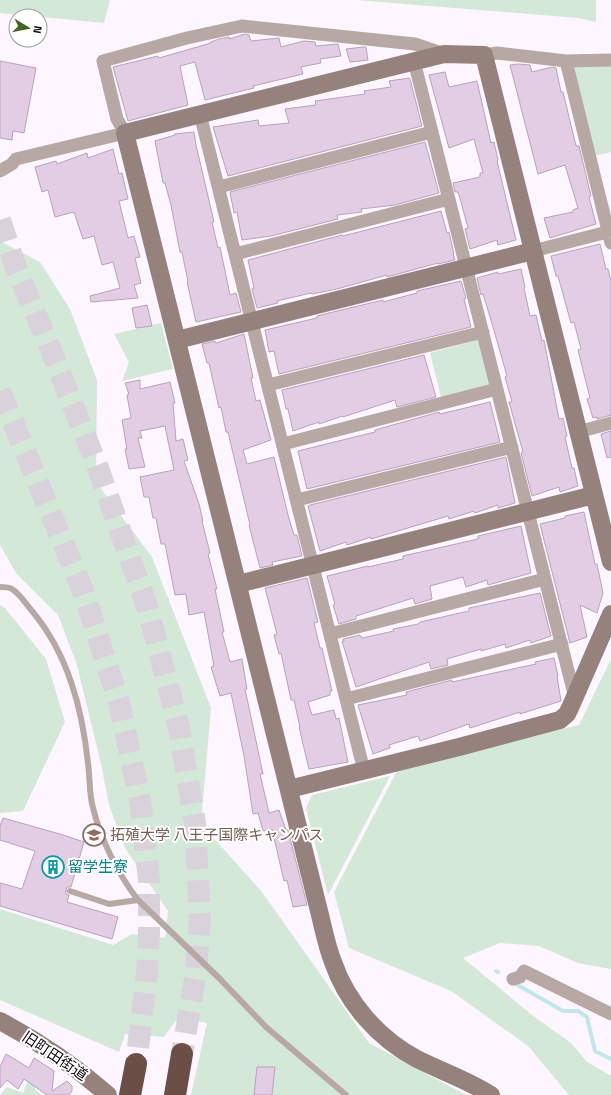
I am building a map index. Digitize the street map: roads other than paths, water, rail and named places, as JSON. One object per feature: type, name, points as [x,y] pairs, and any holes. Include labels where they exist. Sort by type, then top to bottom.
[{"type":"highway","points":[[175,1095],[182,1054]]},
{"type":"highway","points":[[131,1091],[136,1064]]},
{"type":"street","points":[[444,54],[415,44],[242,26],[187,38],[104,61],[117,119],[125,133],[328,949],[335,969],[351,998],[376,1029],[400,1048],[416,1058],[491,1095]]},
{"type":"street","points":[[0,171],[12,164],[16,159],[444,54],[484,55],[496,53],[566,61],[611,60]]},
{"type":"street","points":[[484,55],[611,562]]},
{"type":"street","points":[[414,61],[575,698]]},
{"type":"street","points":[[177,340],[533,251],[610,235],[566,61]]},
{"type":"street","points":[[200,114],[364,771]]},
{"type":"street","points":[[219,188],[432,132]]},
{"type":"street","points":[[235,254],[449,199]]},
{"type":"street","points":[[268,386],[483,332]]},
{"type":"street","points":[[283,444],[497,389]]},
{"type":"street","points":[[578,432],[611,423]]},
{"type":"street","points":[[297,500],[512,447]]},
{"type":"street","points":[[238,584],[594,494]]},
{"type":"street","points":[[330,634],[545,579]]},
{"type":"street","points":[[289,789],[560,720],[567,714],[575,698],[611,614]]},
{"type":"street","points":[[346,699],[562,644]]},
{"type":"street","points":[[513,979],[520,977],[524,971],[611,1014]]},
{"type":"street","name":"旧町田街道","points":[[0,1021],[48,1049],[74,1067],[108,1095]]},
{"type":"lane","points":[[0,587],[11,588],[42,622],[64,661],[73,684],[82,723],[88,761],[92,806],[99,828],[117,866],[138,900],[215,973],[266,1026],[346,1095]]},
{"type":"lane","points":[[70,891],[109,904],[138,900]]},
{"type":"waterway","points":[[516,984],[563,1011],[578,1011],[587,1017],[595,1051],[611,1059]]},
{"type":"tunnel","points":[[0,220],[16,268],[51,350],[98,468],[148,609],[179,728],[195,823],[200,917],[196,973],[182,1054]]},
{"type":"tunnel","points":[[0,391],[83,591],[119,702],[140,801],[149,880],[149,934],[147,973],[136,1064]]},
{"type":"place","name":"拓殖大学 八王子国際キャンパス","points":[[94,835]]},
{"type":"place","name":"留学生寮","points":[[53,867]]}]
